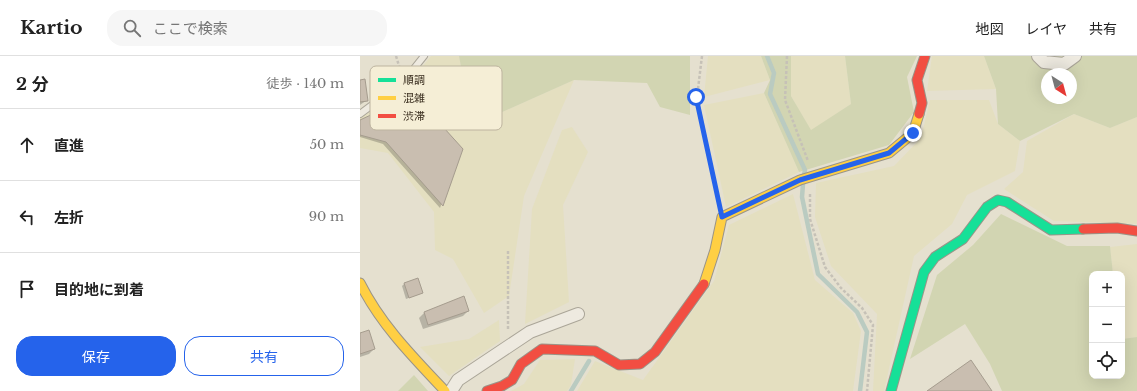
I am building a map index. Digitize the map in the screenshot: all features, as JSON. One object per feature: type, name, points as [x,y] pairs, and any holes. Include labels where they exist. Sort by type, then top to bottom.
[{"type":"street","points":[[487,391],[502,386],[512,380],[522,364],[542,349],[595,351],[619,365],[640,364],[655,352],[704,283],[715,250],[722,217],[800,180],[889,153],[913,133],[922,103],[917,80],[925,56]]},
{"type":"street","points":[[1038,56],[1044,62],[1064,64],[1075,56]]},
{"type":"street","points":[[891,391],[924,272],[935,257],[963,239],[987,207],[998,200],[1008,202],[1051,230],[1117,228],[1137,231]]},
{"type":"street","points":[[360,283],[365,294],[396,339],[444,391]]},
{"type":"street","points":[[451,391],[458,380],[530,332],[578,314]]},
{"type":"lane","points":[[417,65],[424,56]]},
{"type":"lane","points":[[360,114],[370,106]]},
{"type":"path","points":[[702,56],[696,97],[722,217]]},
{"type":"path","points":[[787,56],[785,100],[808,159],[810,177],[810,219],[825,267],[841,288],[862,308],[873,325],[867,391]]},
{"type":"path","points":[[508,251],[508,346]]},
{"type":"shaded area","points":[[431,56],[459,56],[461,66],[423,66]]},
{"type":"shaded area","points":[[708,56],[761,56],[770,80],[704,97]]},
{"type":"shaded area","points":[[791,56],[845,56],[851,104],[811,131],[791,96]]},
{"type":"shaded area","points":[[932,56],[984,56],[996,89],[927,91]]},
{"type":"shaded area","points":[[574,80],[524,196],[509,296],[484,313],[453,259],[435,250],[434,212],[388,153],[360,148],[360,117],[370,112],[370,130],[502,130],[502,112]]},
{"type":"shaded area","points":[[764,93],[799,172],[726,207],[704,105]]},
{"type":"shaded area","points":[[930,100],[989,100],[998,124],[1020,141],[1015,171],[967,195],[952,224],[914,256],[884,391],[873,391],[877,314],[831,266],[815,217],[816,183],[894,166],[921,138]]},
{"type":"shaded area","points":[[1074,114],[1110,128],[1137,117],[1137,224],[1054,221],[1004,189],[1023,172],[1027,141]]},
{"type":"shaded area","points":[[572,127],[588,152],[563,205],[569,302],[525,324],[532,209],[562,130]]},
{"type":"shaded area","points":[[793,194],[815,280],[853,313],[861,331],[853,391],[577,391],[595,361],[643,380],[714,281],[729,225]]},
{"type":"shaded area","points":[[1137,244],[1137,337],[1125,339],[1125,271],[1113,271],[1110,247]]},
{"type":"shaded area","points":[[499,320],[500,341],[449,376],[420,347],[469,339]]},
{"type":"shaded area","points":[[575,359],[571,385],[567,391],[511,391],[524,384],[540,360]]},
{"type":"green space","points":[[459,56],[690,56],[690,115],[660,107],[647,83],[574,80],[502,112],[502,66],[461,66]]},
{"type":"green space","points":[[761,56],[791,56],[791,96],[811,130],[851,104],[845,56],[917,56],[907,77],[914,112],[889,145],[799,172],[764,93],[770,80]]},
{"type":"green space","points":[[984,56],[1137,56],[1137,117],[1110,128],[1074,114],[1020,141],[998,124],[996,89]]},
{"type":"green space","points":[[1001,214],[1067,246],[1110,246],[1113,271],[1089,271],[1089,379],[1125,379],[1125,339],[1137,337],[1137,391],[1002,391],[990,364],[965,324],[910,359],[937,275],[973,245]]},
{"type":"green space","points":[[414,375],[428,391],[398,391]]},
{"type":"building","points":[[365,79],[368,101],[360,102],[360,80]]},
{"type":"building","points":[[370,115],[370,130],[446,130],[463,149],[443,206],[386,142],[360,135],[360,120]]},
{"type":"building","points":[[418,278],[423,293],[409,298],[404,283]]},
{"type":"building","points":[[464,296],[469,311],[428,325],[424,312]]},
{"type":"building","points":[[369,330],[375,349],[360,354],[360,333]]},
{"type":"building","points":[[971,360],[992,391],[927,391]]},
{"type":"waterway","points":[[767,56],[774,73],[770,94],[805,170],[804,175]]},
{"type":"waterway","points":[[803,184],[802,197],[818,274],[857,312],[867,332],[860,391]]},
{"type":"waterway","points":[[571,391],[589,361]]},
{"type":"traffic: fast","points":[[891,391],[924,272],[935,257],[963,239],[987,207],[998,200],[1007,202],[1051,230],[1083,229]]},
{"type":"traffic: slow","points":[[704,284],[715,250],[722,217],[800,180],[889,153],[913,133],[919,114]]},
{"type":"traffic: slow","points":[[360,283],[368,298],[398,340],[445,391]]},
{"type":"traffic: jam","points":[[919,114],[922,103],[917,80],[925,56]]},
{"type":"traffic: jam","points":[[1083,229],[1117,228],[1137,231]]},
{"type":"traffic: jam","points":[[487,391],[502,386],[512,380],[521,364],[542,349],[595,351],[619,365],[640,364],[655,352],[704,284]]},
{"type":"route","points":[[696,97],[722,217],[800,180],[889,153],[913,133]]}]
